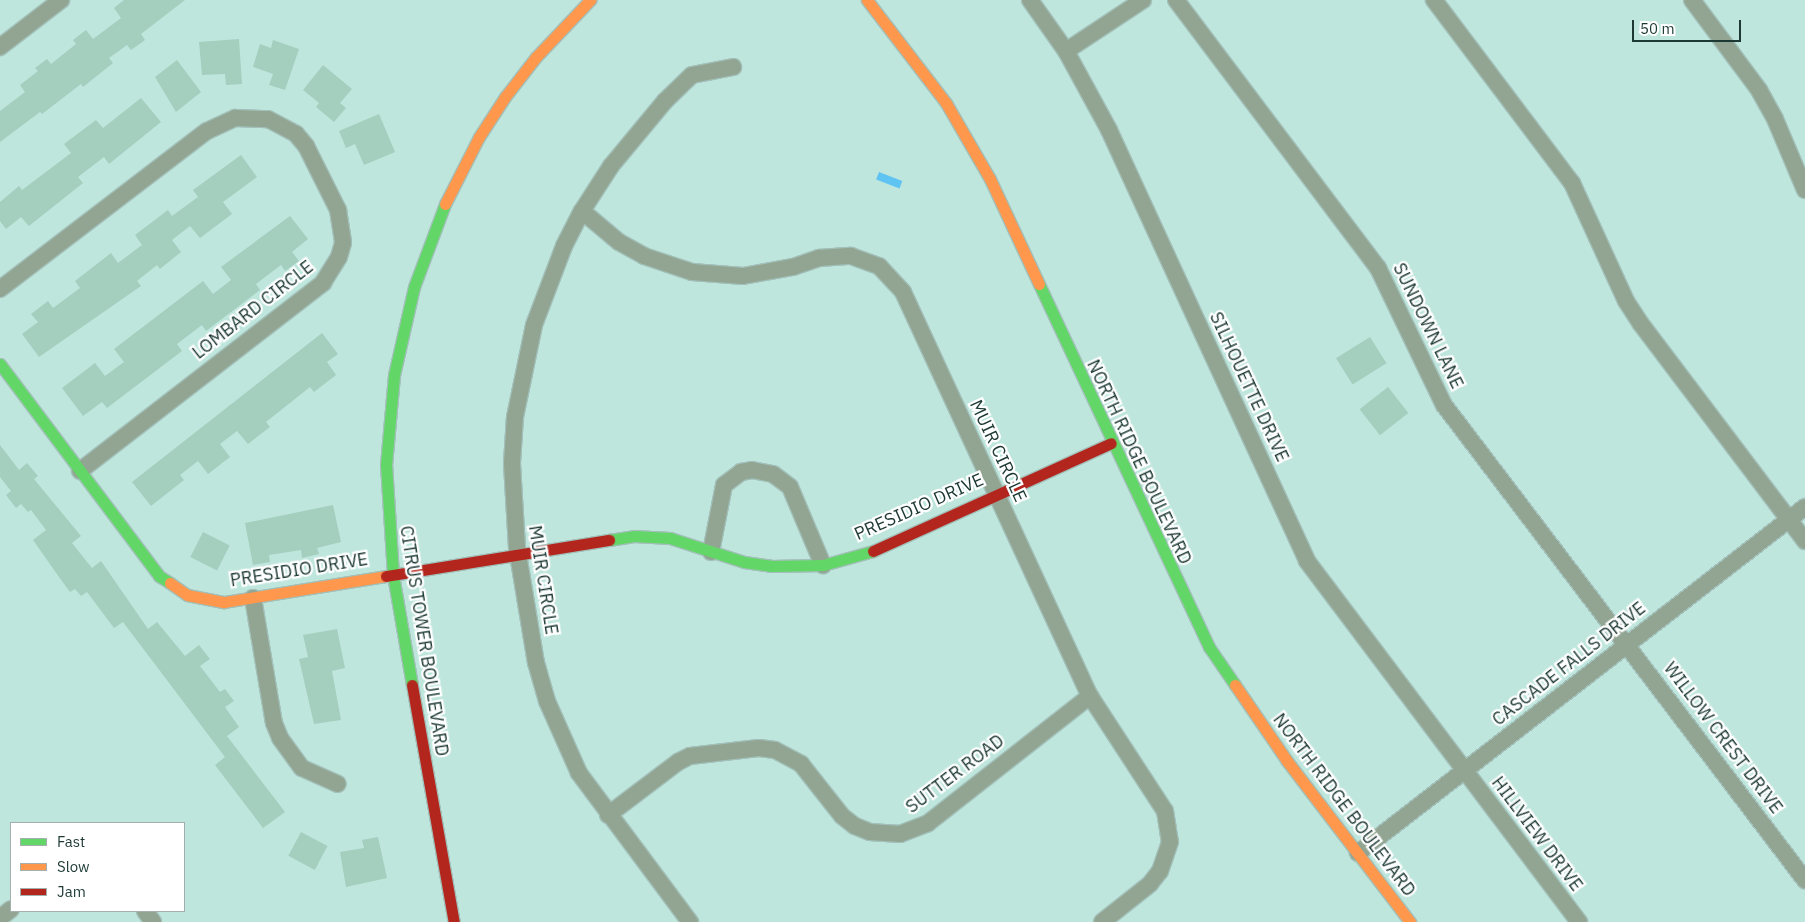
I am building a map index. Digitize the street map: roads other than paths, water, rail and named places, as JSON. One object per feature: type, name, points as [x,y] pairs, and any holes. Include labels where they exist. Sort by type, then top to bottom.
[{"type":"street","points":[[0,47],[61,0]]},
{"type":"street","name":"CITRUS TOWER BOULEVARD","points":[[454,922],[393,575],[387,520],[388,419],[401,336],[430,240],[450,191],[484,129],[536,57],[590,0]]},
{"type":"street","name":"NORTH RIDGE BOULEVARD","points":[[867,0],[946,102],[966,135],[994,188],[1176,582],[1229,681],[1410,922]]},
{"type":"street","name":"SILHOUETTE DRIVE","points":[[1030,0],[1066,51],[1109,130],[1307,561],[1464,771]]},
{"type":"street","points":[[1066,51],[1143,0]]},
{"type":"street","name":"SUNDOWN LANE","points":[[1176,0],[1365,249],[1394,296],[1421,360],[1444,405],[1626,645]]},
{"type":"street","points":[[1434,0],[1572,184],[1626,301],[1641,324],[1805,541]]},
{"type":"street","points":[[1692,0],[1759,90],[1805,190]]},
{"type":"street","name":"MUIR CIRCLE","points":[[690,922],[608,815],[579,773],[546,701],[536,663],[518,555],[512,464],[522,371],[546,290],[582,212],[611,166],[665,101],[692,76],[733,67]]},
{"type":"street","name":"LOMBARD CIRCLE","points":[[0,290],[207,131],[235,118],[268,119],[296,134],[306,146],[338,210],[343,243],[339,257],[323,283],[80,471]]},
{"type":"street","name":"MUIR CIRCLE","points":[[582,212],[618,242],[644,256],[692,272],[726,276],[768,273],[836,255],[851,256],[879,266],[903,292],[1090,696],[1126,755],[1158,798],[1169,827],[1167,856],[1160,872],[1150,884],[1102,922]]},
{"type":"street","name":"PRESIDIO DRIVE","points":[[0,364],[159,576],[173,588],[204,601],[224,602],[253,598],[651,535],[771,566],[823,564],[868,553],[1111,443]]},
{"type":"street","points":[[711,552],[724,486],[741,472],[752,470],[774,474],[790,487],[823,564]]},
{"type":"street","name":"CASCADE FALLS DRIVE","points":[[1358,853],[1805,507]]},
{"type":"street","points":[[253,598],[274,723],[280,738],[302,768],[338,784]]},
{"type":"street","name":"WILLOW CREST DRIVE","points":[[1626,645],[1805,880]]},
{"type":"street","name":"SUTTER ROAD","points":[[608,815],[678,762],[690,756],[759,748],[775,750],[801,764],[842,816],[855,826],[870,832],[900,834],[928,822],[1090,696]]},
{"type":"street","name":"HILLVIEW DRIVE","points":[[1464,771],[1579,922]]},
{"type":"street","points":[[0,918],[10,910]]},
{"type":"street","points":[[146,912],[154,922]]},
{"type":"water","points":[[879,172],[902,181],[899,188],[876,179]]}]
